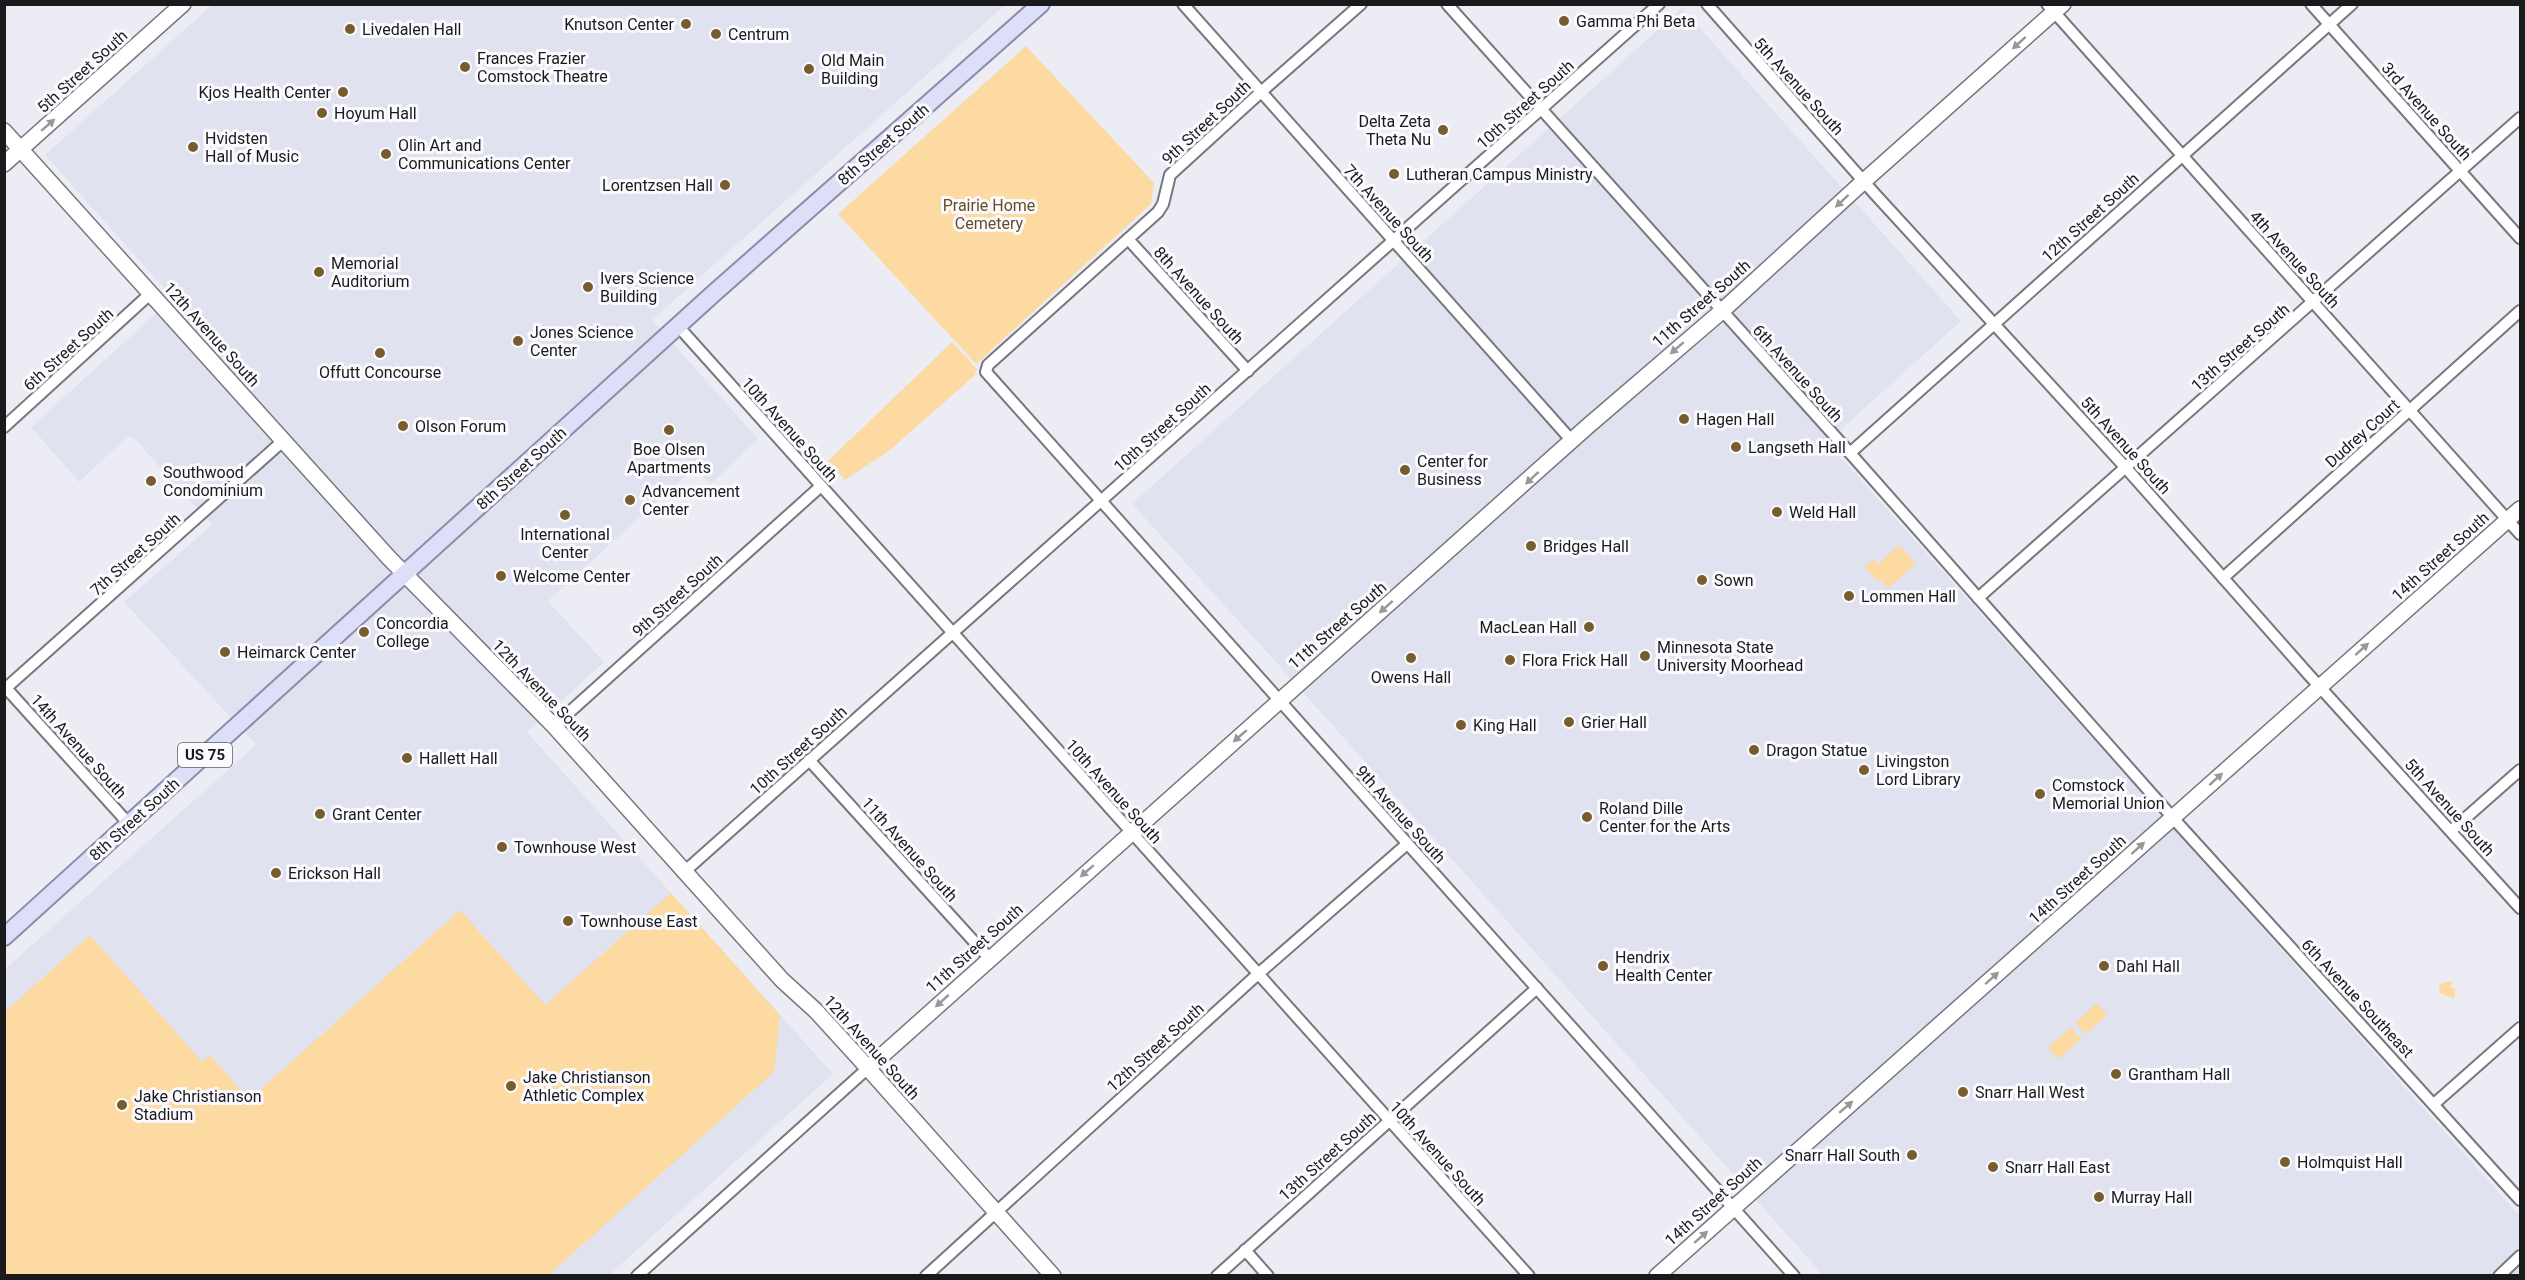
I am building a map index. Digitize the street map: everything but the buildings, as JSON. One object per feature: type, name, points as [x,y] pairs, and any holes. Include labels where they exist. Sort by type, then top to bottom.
[{"type":"main road","name":"8th Street South","points":[[4,937],[678,326],[1041,4]]},
{"type":"street","name":"5th Street South","points":[[4,164],[183,4]]},
{"type":"street","name":"7th Avenue South","points":[[1183,4],[1572,441]]},
{"type":"street","name":"9th Street South","points":[[986,372],[988,365],[1158,212],[1163,204],[1170,175],[1361,4]]},
{"type":"street","name":"6th Avenue South","points":[[1447,4],[1850,453],[2173,818]]},
{"type":"street","name":"10th Street South","points":[[684,872],[1659,4]]},
{"type":"street","name":"5th Avenue South","points":[[1707,4],[2520,908]]},
{"type":"street","name":"3rd Avenue South","points":[[2311,4],[2520,238]]},
{"type":"street","name":"12th Street South","points":[[1850,453],[2352,4]]},
{"type":"street","name":"11th Street South","points":[[637,1275],[989,958],[1572,441],[1722,311],[2055,7]]},
{"type":"street","name":"4th Avenue South","points":[[2055,7],[2182,154],[2520,534]]},
{"type":"street","name":"13th Street South","points":[[1978,597],[2314,303],[2520,118]]},
{"type":"street","name":"12th Avenue South","points":[[4,131],[406,574],[554,726],[782,980],[816,1011],[1053,1275]]},
{"type":"street","name":"8th Avenue South","points":[[1128,239],[1248,370]]},
{"type":"street","name":"6th Street South","points":[[4,427],[151,293]]},
{"type":"street","name":"Dudrey Court","points":[[2223,578],[2520,311]]},
{"type":"street","name":"10th Avenue South","points":[[678,326],[1529,1275]]},
{"type":"street","name":"9th Avenue South","points":[[986,372],[1794,1275]]},
{"type":"street","name":"7th Street South","points":[[5,688],[284,440]]},
{"type":"street","name":"9th Street South","points":[[554,726],[821,486]]},
{"type":"street","name":"14th Street South","points":[[1657,1275],[2520,509]]},
{"type":"street","name":"14th Avenue South","points":[[5,688],[129,824]]},
{"type":"street","name":"11th Avenue South","points":[[809,760],[989,958]]},
{"type":"street","points":[[2452,830],[2520,770]]},
{"type":"street","name":"6th Avenue Southeast","points":[[2173,818],[2520,1200]]},
{"type":"street","name":"12th Street South","points":[[926,1275],[1258,974],[1407,844]]},
{"type":"street","name":"13th Street South","points":[[1217,1275],[1537,988]]},
{"type":"street","points":[[2434,1104],[2520,1028]]},
{"type":"street","points":[[1245,1250],[1268,1275]]},
{"type":"street","points":[[2499,1275],[2520,1256]]},
{"type":"shaded area","name":"Concordia College","points":[[212,5],[1005,5],[652,320],[758,439],[711,484],[694,468],[548,601],[604,662],[527,732],[833,1074],[609,1275],[5,1275],[4,970],[256,745],[124,602],[212,525],[133,437],[127,437],[79,482],[31,427],[173,298],[45,155]]},
{"type":"shaded area","name":"Minnesota State University Moorhead","points":[[1682,8],[1961,321],[1827,442],[2520,1216],[2520,1275],[1823,1275],[1132,504]]},
{"type":"green space","name":"Prairie Home Cemetery","points":[[1026,46],[1154,183],[1151,204],[976,364],[838,214]]},
{"type":"green space","points":[[952,342],[977,369],[975,375],[890,450],[845,480],[828,461]]},
{"type":"green space","points":[[1899,545],[1916,564],[1888,588],[1880,579],[1877,581],[1865,567],[1873,559],[1878,564]]},
{"type":"green space","name":"Jake Christianson Athletic Complex","points":[[671,893],[780,1015],[774,1072],[549,1275],[5,1275],[5,1012],[90,935],[202,1062],[210,1055],[249,1100],[460,910],[545,1005]]},
{"type":"green space","points":[[2448,981],[2452,982],[2451,988],[2456,989],[2454,998],[2443,995],[2440,991],[2439,985]]},
{"type":"green space","points":[[2097,1003],[2107,1015],[2086,1034],[2075,1023]]},
{"type":"green space","points":[[2071,1027],[2081,1039],[2058,1059],[2048,1047]]},
{"type":"place","name":"Gamma Phi Beta","points":[[1564,21]]},
{"type":"place","name":"Knutson Center","points":[[686,24]]},
{"type":"place","name":"Livedalen Hall","points":[[350,29]]},
{"type":"place","name":"Centrum","points":[[716,34]]},
{"type":"place","name":"Frances Frazier Comstock Theatre","points":[[465,67]]},
{"type":"place","name":"Old Main Building","points":[[809,69]]},
{"type":"place","name":"Kjos Health Center","points":[[343,92]]},
{"type":"place","name":"Hoyum Hall","points":[[322,113]]},
{"type":"place","name":"Delta Zeta Theta Nu","points":[[1443,130]]},
{"type":"place","name":"Hvidsten Hall of Music","points":[[193,147]]},
{"type":"place","name":"Olin Art and Communications Center","points":[[386,154]]},
{"type":"place","name":"Lutheran Campus Ministry","points":[[1394,174]]},
{"type":"place","name":"Lorentzsen Hall","points":[[725,185]]},
{"type":"place","name":"Memorial Auditorium","points":[[319,272]]},
{"type":"place","name":"Ivers Science Building","points":[[588,287]]},
{"type":"place","name":"Jones Science Center","points":[[518,341]]},
{"type":"place","name":"Offutt Concourse","points":[[380,353]]},
{"type":"place","name":"Hagen Hall","points":[[1684,419]]},
{"type":"place","name":"Olson Forum","points":[[403,426]]},
{"type":"place","name":"Boe Olsen Apartments","points":[[669,430]]},
{"type":"place","name":"Langseth Hall","points":[[1736,447]]},
{"type":"place","name":"Center for Business","points":[[1405,470]]},
{"type":"place","name":"Southwood Condominium","points":[[151,481]]},
{"type":"place","name":"Advancement Center","points":[[630,500]]},
{"type":"place","name":"Weld Hall","points":[[1777,512]]},
{"type":"place","name":"International Center","points":[[565,515]]},
{"type":"place","name":"Bridges Hall","points":[[1531,546]]},
{"type":"place","name":"Welcome Center","points":[[501,576]]},
{"type":"place","name":"Sown","points":[[1702,580]]},
{"type":"place","name":"Lommen Hall","points":[[1849,596]]},
{"type":"place","name":"MacLean Hall","points":[[1589,627]]},
{"type":"place","name":"Concordia College","points":[[364,632]]},
{"type":"place","name":"Heimarck Center","points":[[225,652]]},
{"type":"place","name":"Minnesota State University Moorhead","points":[[1645,656]]},
{"type":"place","name":"Owens Hall","points":[[1411,658]]},
{"type":"place","name":"Flora Frick Hall","points":[[1510,660]]},
{"type":"place","name":"Grier Hall","points":[[1569,722]]},
{"type":"place","name":"King Hall","points":[[1461,725]]},
{"type":"place","name":"Dragon Statue","points":[[1754,750]]},
{"type":"place","name":"Hallett Hall","points":[[407,758]]},
{"type":"place","name":"Livingston Lord Library","points":[[1864,770]]},
{"type":"place","name":"Comstock Memorial Union","points":[[2040,794]]},
{"type":"place","name":"Grant Center","points":[[320,814]]},
{"type":"place","name":"Roland Dille Center for the Arts","points":[[1587,817]]},
{"type":"place","name":"Townhouse West","points":[[502,847]]},
{"type":"place","name":"Erickson Hall","points":[[276,873]]},
{"type":"place","name":"Townhouse East","points":[[568,921]]},
{"type":"place","name":"Hendrix Health Center","points":[[1603,966]]},
{"type":"place","name":"Dahl Hall","points":[[2104,966]]},
{"type":"place","name":"Grantham Hall","points":[[2116,1074]]},
{"type":"place","name":"Jake Christianson Athletic Complex","points":[[511,1086]]},
{"type":"place","name":"Snarr Hall West","points":[[1963,1092]]},
{"type":"place","name":"Jake Christianson Stadium","points":[[122,1105]]},
{"type":"place","name":"Snarr Hall South","points":[[1912,1155]]},
{"type":"place","name":"Holmquist Hall","points":[[2285,1162]]},
{"type":"place","name":"Snarr Hall East","points":[[1993,1167]]},
{"type":"place","name":"Murray Hall","points":[[2099,1197]]}]
